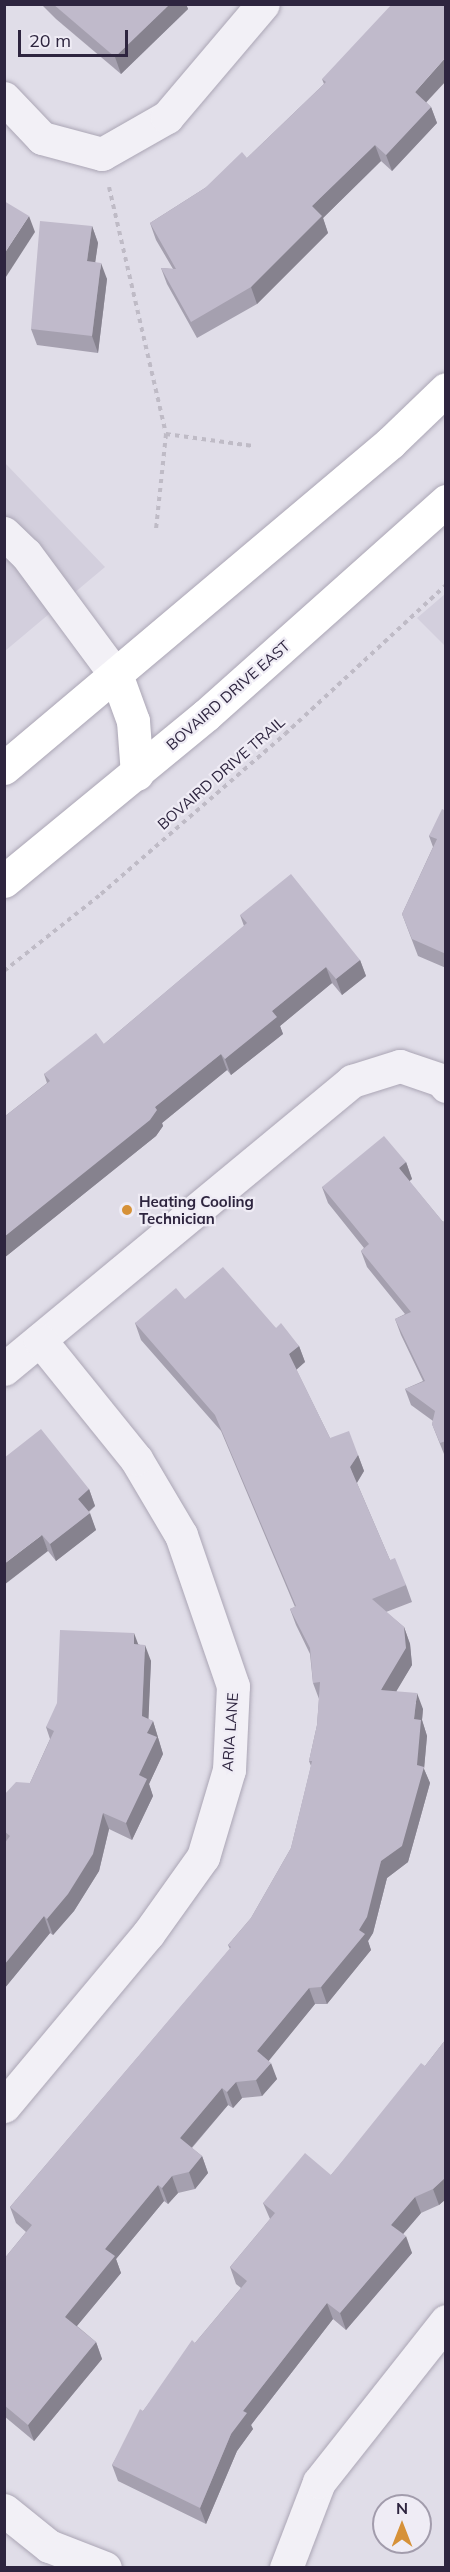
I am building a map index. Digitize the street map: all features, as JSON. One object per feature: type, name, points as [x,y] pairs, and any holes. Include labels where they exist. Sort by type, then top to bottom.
[{"type":"main road","points":[[4,768],[117,677],[391,442],[446,388]]},
{"type":"main road","name":"BOVAIRD DRIVE EAST","points":[[4,881],[137,774],[446,501]]},
{"type":"main road","points":[[117,677],[133,721],[137,774]]},
{"type":"street","points":[[4,98],[42,138],[102,154],[167,117],[264,4]]},
{"type":"street","points":[[4,533],[26,554],[117,677]]},
{"type":"street","points":[[4,1369],[352,1081],[400,1066],[441,1080],[446,1086]]},
{"type":"street","name":"ARIA LANE","points":[[4,2106],[148,1934],[203,1857],[229,1770],[233,1696],[233,1686],[182,1535],[136,1459],[40,1340]]},
{"type":"street","points":[[286,2568],[319,2482],[446,2321]]},
{"type":"street","points":[[4,2510],[50,2546],[105,2568]]},
{"type":"path","points":[[102,154],[166,434],[156,530]]},
{"type":"path","points":[[166,434],[254,446]]},
{"type":"path","name":"BOVAIRD DRIVE TRAIL","points":[[4,971],[101,894],[285,734],[446,585]]},
{"type":"shaded area","points":[[4,462],[105,567],[5,651],[4,651]]},
{"type":"shaded area","points":[[445,594],[445,646],[417,618]]},
{"type":"building","points":[[53,4],[170,4],[115,57]]},
{"type":"building","points":[[392,4],[446,4],[446,57],[415,92],[431,107],[386,155],[375,145],[312,206],[322,216],[251,287],[191,322],[161,268],[176,269],[150,223],[205,188],[242,152],[247,158],[326,82],[322,79]]},
{"type":"building","points":[[4,201],[29,216],[4,254]]},
{"type":"building","points":[[40,221],[92,226],[87,261],[101,263],[92,336],[31,329]]},
{"type":"building","points":[[442,809],[446,811],[446,954],[412,939],[402,914],[437,839],[429,836]]},
{"type":"building","points":[[291,874],[360,960],[336,979],[326,967],[272,1011],[277,1017],[225,1059],[221,1054],[155,1107],[157,1110],[150,1120],[4,1237],[4,1117],[50,1081],[44,1074],[96,1033],[104,1044],[247,923],[240,915]]},
{"type":"building","points":[[384,1136],[406,1162],[399,1168],[443,1222],[446,1220],[446,1441],[440,1443],[432,1424],[435,1411],[405,1389],[425,1381],[395,1319],[411,1312],[361,1251],[369,1244],[322,1187]]},
{"type":"building","points":[[223,1267],[276,1328],[281,1323],[299,1346],[289,1354],[330,1438],[349,1431],[358,1455],[350,1467],[390,1560],[395,1558],[406,1585],[372,1599],[404,1627],[406,1648],[381,1690],[417,1693],[414,1719],[421,1720],[417,1765],[424,1767],[402,1846],[381,1861],[367,1917],[359,1930],[365,1934],[321,1987],[309,1988],[257,2051],[271,2063],[256,2080],[236,2082],[227,2092],[222,2088],[180,2138],[202,2156],[189,2172],[172,2176],[162,2188],[158,2185],[105,2249],[115,2256],[65,2317],[96,2342],[28,2425],[4,2405],[4,2259],[32,2225],[10,2207],[231,1947],[228,1945],[251,1918],[291,1848],[312,1761],[309,1761],[317,1725],[320,1682],[313,1683],[310,1648],[290,1609],[296,1606],[215,1415],[135,1323],[176,1288],[185,1299]]},
{"type":"building","points":[[41,1429],[89,1489],[78,1499],[90,1513],[50,1544],[42,1535],[4,1564],[4,1458]]},
{"type":"building","points":[[60,1630],[134,1633],[134,1644],[145,1645],[142,1716],[153,1721],[147,1733],[157,1737],[139,1775],[147,1779],[126,1823],[103,1813],[93,1854],[68,1894],[47,1919],[44,1916],[4,1965],[4,1844],[10,1836],[4,1831],[4,1795],[16,1782],[30,1783],[54,1731],[46,1727],[57,1703]]},
{"type":"building","points":[[446,2039],[446,2177],[433,2189],[415,2197],[391,2225],[406,2236],[340,2313],[327,2303],[243,2411],[247,2413],[231,2434],[200,2508],[112,2465],[140,2409],[143,2411],[192,2340],[195,2343],[247,2281],[230,2267],[275,2213],[263,2203],[305,2153],[331,2175],[421,2063],[425,2066]]},
{"type":"place","name":"Heating Cooling Technician","points":[[127,1210]]}]
